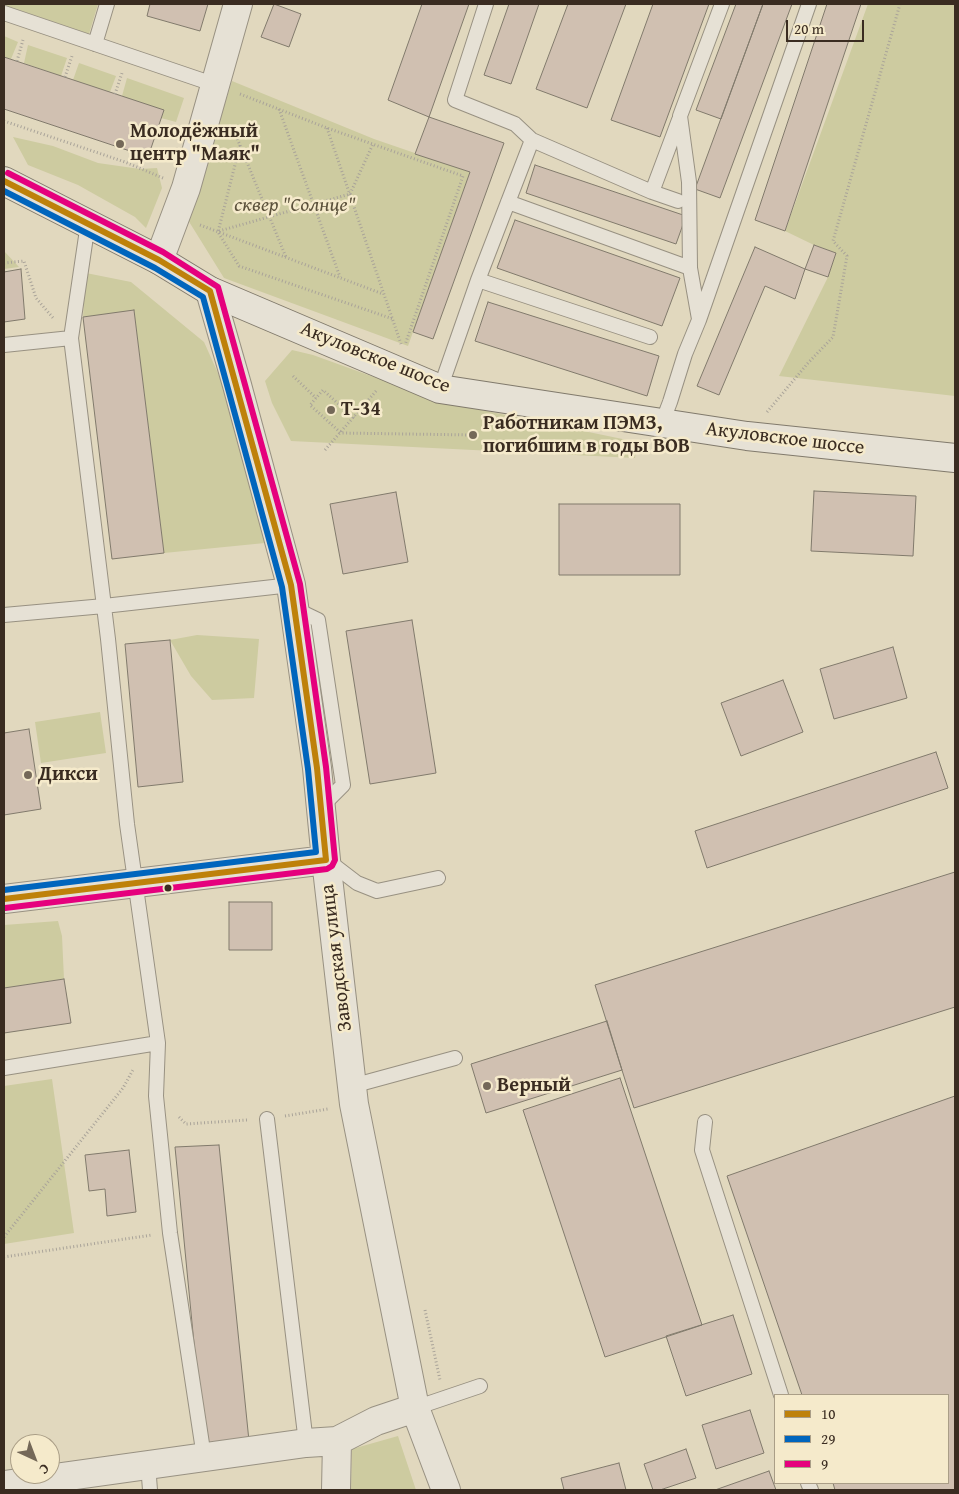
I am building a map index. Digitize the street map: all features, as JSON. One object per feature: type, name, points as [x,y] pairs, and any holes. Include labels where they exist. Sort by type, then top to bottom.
[{"type":"street","points":[[159,260],[186,188],[238,4]]},
{"type":"street","name":"Акуловское шоссе","points":[[4,181],[159,260],[210,290],[440,389],[747,436],[955,458]]},
{"type":"street","name":"Заводская улица","points":[[210,290],[237,385],[292,597],[317,768],[354,1104],[415,1408],[446,1490]]},
{"type":"street","points":[[4,899],[326,860]]},
{"type":"street","points":[[4,1485],[149,1477],[204,1457],[337,1440],[376,1421],[415,1408]]},
{"type":"street","points":[[336,1490],[337,1440]]},
{"type":"lane","points":[[94,44],[107,4]]},
{"type":"lane","points":[[486,4],[455,100],[515,124],[532,140],[652,192],[678,200]]},
{"type":"lane","points":[[699,320],[690,268],[689,182],[680,116],[722,4]]},
{"type":"lane","points":[[662,423],[809,4]]},
{"type":"lane","points":[[4,13],[216,85]]},
{"type":"lane","points":[[652,192],[684,106]]},
{"type":"lane","points":[[440,389],[478,280],[532,140]]},
{"type":"lane","points":[[508,202],[690,268]]},
{"type":"lane","points":[[88,223],[71,338],[104,606],[127,824],[136,884],[170,1233],[204,1457]]},
{"type":"lane","points":[[478,280],[650,337]]},
{"type":"lane","points":[[4,346],[71,338]]},
{"type":"lane","points":[[4,615],[104,606],[292,597],[322,619],[343,785],[321,807]]},
{"type":"lane","points":[[326,860],[357,884],[377,891],[438,878]]},
{"type":"lane","points":[[4,1068],[152,1044]]},
{"type":"lane","points":[[352,1086],[455,1058]]},
{"type":"lane","points":[[267,1119],[306,1443]]},
{"type":"lane","points":[[705,1122],[702,1150],[781,1394]]},
{"type":"lane","points":[[415,1408],[480,1386]]},
{"type":"path","points":[[747,436],[808,363],[833,337],[847,256],[833,241],[900,4]]},
{"type":"path","points":[[240,103],[243,95],[327,128],[463,176],[403,350],[327,128]]},
{"type":"path","points":[[279,109],[340,278]]},
{"type":"path","points":[[234,118],[232,126],[286,257]]},
{"type":"path","points":[[4,120],[126,162],[186,188]]},
{"type":"path","points":[[218,232],[350,194],[373,144]]},
{"type":"path","points":[[240,145],[218,232],[239,266],[393,320]]},
{"type":"path","points":[[176,216],[384,294]]},
{"type":"path","points":[[4,263],[24,261],[36,298],[71,338]]},
{"type":"path","points":[[325,450],[396,369]]},
{"type":"path","points":[[293,376],[316,398]]},
{"type":"path","points":[[354,418],[323,390],[310,405],[340,433],[473,435]]},
{"type":"path","points":[[4,1237],[123,1088],[152,1044]]},
{"type":"path","points":[[4,1257],[170,1233]]},
{"type":"green space","points":[[4,4],[98,4],[89,34]]},
{"type":"green space","points":[[868,4],[955,4],[955,396],[779,376],[828,277],[836,253],[785,231]]},
{"type":"green space","points":[[4,36],[18,42],[11,59],[4,57]]},
{"type":"green space","points":[[28,45],[67,58],[61,76],[24,63]]},
{"type":"green space","points":[[79,63],[116,76],[110,92],[73,80]]},
{"type":"green space","points":[[127,78],[184,98],[176,122],[161,118],[122,96]]},
{"type":"green space","name":"сквер \"Солнце\"","points":[[232,81],[374,139],[470,172],[408,346],[224,278],[188,220]]},
{"type":"green space","points":[[13,137],[53,146],[98,163],[140,169],[157,168],[162,188],[146,228],[135,217],[78,185],[28,165]]},
{"type":"green space","points":[[4,251],[19,267],[4,269]]},
{"type":"green space","points":[[86,273],[131,282],[204,342],[226,391],[265,543],[164,553],[134,311],[83,317]]},
{"type":"green space","points":[[292,350],[313,355],[443,402],[637,442],[635,458],[291,441],[272,403],[265,381]]},
{"type":"green space","points":[[197,635],[259,639],[254,698],[212,700],[191,676],[170,640]]},
{"type":"green space","points":[[100,712],[106,753],[41,763],[35,722]]},
{"type":"green space","points":[[58,921],[62,936],[64,979],[4,988],[4,925]]},
{"type":"green space","points":[[52,1079],[74,1233],[4,1244],[4,1086]]},
{"type":"green space","points":[[398,1436],[416,1490],[351,1490],[352,1449]]},
{"type":"building","points":[[150,4],[208,4],[200,31],[147,16]]},
{"type":"building","points":[[274,4],[301,14],[289,47],[261,37]]},
{"type":"building","points":[[422,4],[469,4],[429,117],[388,100]]},
{"type":"building","points":[[509,4],[539,4],[511,84],[484,75]]},
{"type":"building","points":[[568,4],[626,4],[587,108],[536,89]]},
{"type":"building","points":[[653,4],[709,4],[660,137],[611,120]]},
{"type":"building","points":[[736,4],[763,4],[721,119],[696,110]]},
{"type":"building","points":[[763,4],[792,4],[720,198],[695,189]]},
{"type":"building","points":[[827,4],[861,4],[785,231],[755,220]]},
{"type":"building","points":[[4,57],[164,110],[148,157],[4,109]]},
{"type":"building","points":[[429,117],[504,143],[433,339],[413,332],[470,172],[415,154]]},
{"type":"building","points":[[535,165],[686,216],[676,244],[526,193]]},
{"type":"building","points":[[515,220],[680,278],[662,326],[497,268]]},
{"type":"building","points":[[814,245],[836,253],[828,277],[805,269]]},
{"type":"building","points":[[755,247],[805,269],[795,299],[765,286],[719,395],[697,386]]},
{"type":"building","points":[[21,269],[25,319],[4,322],[4,272]]},
{"type":"building","points":[[488,302],[659,356],[647,396],[475,341]]},
{"type":"building","points":[[134,310],[164,553],[112,559],[83,317]]},
{"type":"building","points":[[814,491],[916,496],[913,556],[811,551]]},
{"type":"building","points":[[396,492],[408,562],[343,574],[330,504]]},
{"type":"building","points":[[559,504],[680,504],[680,575],[559,575]]},
{"type":"building","points":[[412,620],[436,773],[370,784],[346,631]]},
{"type":"building","points":[[170,640],[183,782],[138,787],[125,644]]},
{"type":"building","points":[[893,647],[907,698],[834,719],[820,669]]},
{"type":"building","points":[[783,680],[803,732],[741,756],[721,703]]},
{"type":"building","points":[[29,729],[41,809],[4,815],[4,733]]},
{"type":"building","points":[[936,752],[948,788],[707,868],[695,831]]},
{"type":"building","points":[[955,872],[955,1007],[634,1108],[595,985]]},
{"type":"building","points":[[229,902],[272,902],[272,950],[229,950]]},
{"type":"building","points":[[64,979],[71,1023],[4,1033],[4,988]]},
{"type":"building","points":[[607,1021],[622,1070],[486,1113],[471,1064]]},
{"type":"building","points":[[620,1078],[702,1325],[605,1357],[523,1110]]},
{"type":"building","points":[[955,1096],[955,1490],[835,1490],[833,1484],[949,1484],[949,1394],[802,1394],[727,1176]]},
{"type":"building","points":[[219,1145],[249,1441],[204,1447],[175,1147]]},
{"type":"building","points":[[129,1150],[136,1212],[107,1216],[105,1189],[89,1191],[85,1155]]},
{"type":"building","points":[[733,1315],[752,1374],[686,1396],[666,1336]]},
{"type":"building","points":[[750,1410],[764,1453],[716,1469],[702,1425]]},
{"type":"building","points":[[686,1449],[696,1478],[660,1490],[653,1490],[644,1464]]},
{"type":"building","points":[[619,1463],[626,1490],[564,1490],[561,1478]]},
{"type":"building","points":[[769,1471],[776,1490],[715,1490]]},
{"type":"transit line","name":"9","points":[[5,908],[327,869],[332,866],[335,860],[326,767],[300,584],[218,287],[163,252],[8,173]]},
{"type":"transit line","name":"10","points":[[4,181],[159,260],[210,291],[291,585],[317,768],[326,860],[4,899]]},
{"type":"transit line","name":"29","points":[[4,191],[155,268],[203,297],[282,587],[308,769],[316,852],[4,890]]},
{"type":"place","name":"Молодёжный центр \"Маяк\"","points":[[120,144]]},
{"type":"place","name":"Т-34","points":[[331,410]]},
{"type":"place","name":"Работникам ПЭМЗ, погибшим в годы ВОВ","points":[[473,435]]},
{"type":"place","name":"Дикси","points":[[28,775]]},
{"type":"place","name":"Верный","points":[[487,1086]]}]
